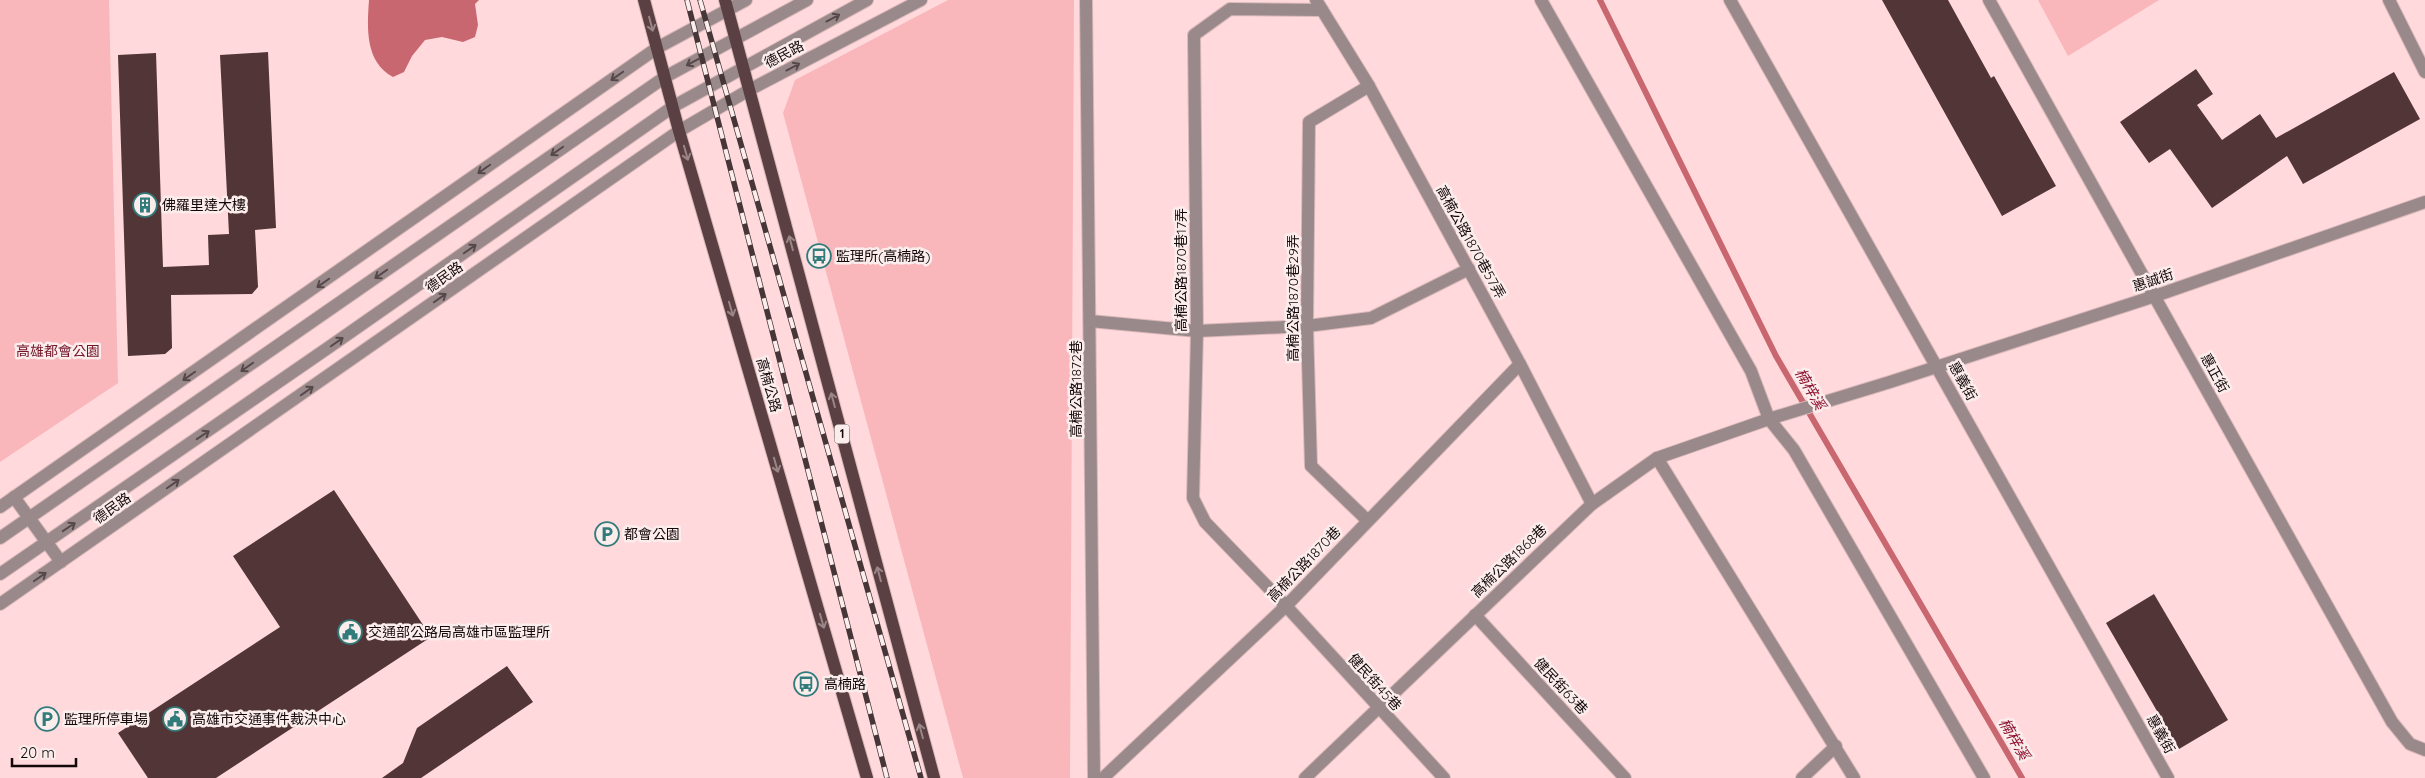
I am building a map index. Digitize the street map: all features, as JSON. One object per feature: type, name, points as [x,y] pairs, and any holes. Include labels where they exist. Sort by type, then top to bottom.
[{"type":"main road","name":"高楠公路","points":[[644,0],[867,778]]},
{"type":"main road","name":"1","points":[[727,5],[934,778]]},
{"type":"street","points":[[0,507],[657,48],[727,5],[746,0]]},
{"type":"street","points":[[0,538],[665,77],[808,0]]},
{"type":"street","name":"德民路","points":[[0,574],[674,106],[867,0]]},
{"type":"street","name":"德民路","points":[[0,604],[680,131],[750,90],[921,0]]},
{"type":"street","name":"高楠公路1872巷","points":[[1086,0],[1094,778]]},
{"type":"street","points":[[1541,0],[1751,371],[1769,419],[1794,450],[1984,778]]},
{"type":"street","name":"惠義街","points":[[1730,0],[2168,778]]},
{"type":"street","name":"惠正街","points":[[1989,0],[2392,722],[2410,744],[2425,750]]},
{"type":"street","points":[[2389,0],[2425,72]]},
{"type":"street","name":"高楠公路1870巷57弄","points":[[1319,5],[1369,86],[1520,364],[1592,504]]},
{"type":"street","name":"高楠公路1870巷17弄","points":[[1286,606],[1205,522],[1193,498],[1197,331],[1194,35],[1230,8],[1319,5]]},
{"type":"street","name":"高楠公路1870巷29弄","points":[[1367,520],[1311,466],[1307,326],[1309,122],[1369,86]]},
{"type":"street","name":"惠誠街","points":[[1769,419],[2155,296],[2425,202]]},
{"type":"street","points":[[1090,321],[1197,331],[1307,326],[1371,318],[1469,270]]},
{"type":"street","name":"高楠公路1870巷","points":[[1103,778],[1286,606],[1367,520],[1520,364]]},
{"type":"street","name":"高楠公路1868巷","points":[[1305,778],[1377,706],[1592,504],[1657,458],[1769,419]]},
{"type":"street","points":[[1657,458],[1854,778]]},
{"type":"street","points":[[14,497],[61,562]]},
{"type":"street","name":"健民街45巷","points":[[1286,606],[1444,778]]},
{"type":"street","name":"健民街63巷","points":[[1475,615],[1625,778]]},
{"type":"street","points":[[1802,778],[1836,746]]},
{"type":"green space","name":"高雄都會公園","points":[[0,0],[109,0],[118,383],[0,462]]},
{"type":"green space","points":[[948,0],[1074,0],[1070,778],[963,778],[783,113],[795,80]]},
{"type":"green space","points":[[2038,0],[2159,0],[2068,56]]},
{"type":"shaded area","points":[[369,0],[479,0],[475,4],[478,25],[475,37],[463,42],[442,37],[425,40],[412,56],[404,72],[393,77],[377,63],[373,53],[368,33]]},
{"type":"building","points":[[1882,0],[1948,0],[1991,78],[1994,76],[2056,186],[2002,216]]},
{"type":"building","name":"佛羅里達大樓","points":[[268,52],[276,228],[255,230],[258,287],[252,294],[171,295],[172,348],[165,354],[128,356],[118,55],[156,53],[163,267],[209,265],[208,235],[229,234],[220,55]]},
{"type":"building","points":[[2196,69],[2213,94],[2197,105],[2222,140],[2260,114],[2276,138],[2394,72],[2420,119],[2303,184],[2287,156],[2212,208],[2170,149],[2149,163],[2120,122]]},
{"type":"building","name":"交通部公路局高雄市區監理所","points":[[334,490],[431,637],[216,778],[148,778],[118,733],[280,627],[233,556]]},
{"type":"building","points":[[2154,594],[2228,720],[2179,749],[2106,623]]},
{"type":"building","points":[[507,666],[533,702],[421,778],[382,778],[403,763],[417,728]]},
{"type":"waterway","name":"楠梓溪","points":[[1600,0],[1776,356],[2022,778]]},
{"type":"railway","points":[[687,0],[887,778]]},
{"type":"railway","points":[[700,0],[921,778]]},
{"type":"place","name":"佛羅里達大樓","points":[[145,205]]},
{"type":"place","name":"監理所(高楠路)","points":[[819,256]]},
{"type":"place","name":"都會公園","points":[[607,534]]},
{"type":"place","name":"交通部公路局高雄市區監理所","points":[[350,632]]},
{"type":"place","name":"高楠路","points":[[806,684]]},
{"type":"place","name":"監理所停車場","points":[[47,719]]},
{"type":"place","name":"高雄市交通事件裁決中心","points":[[175,719]]}]
